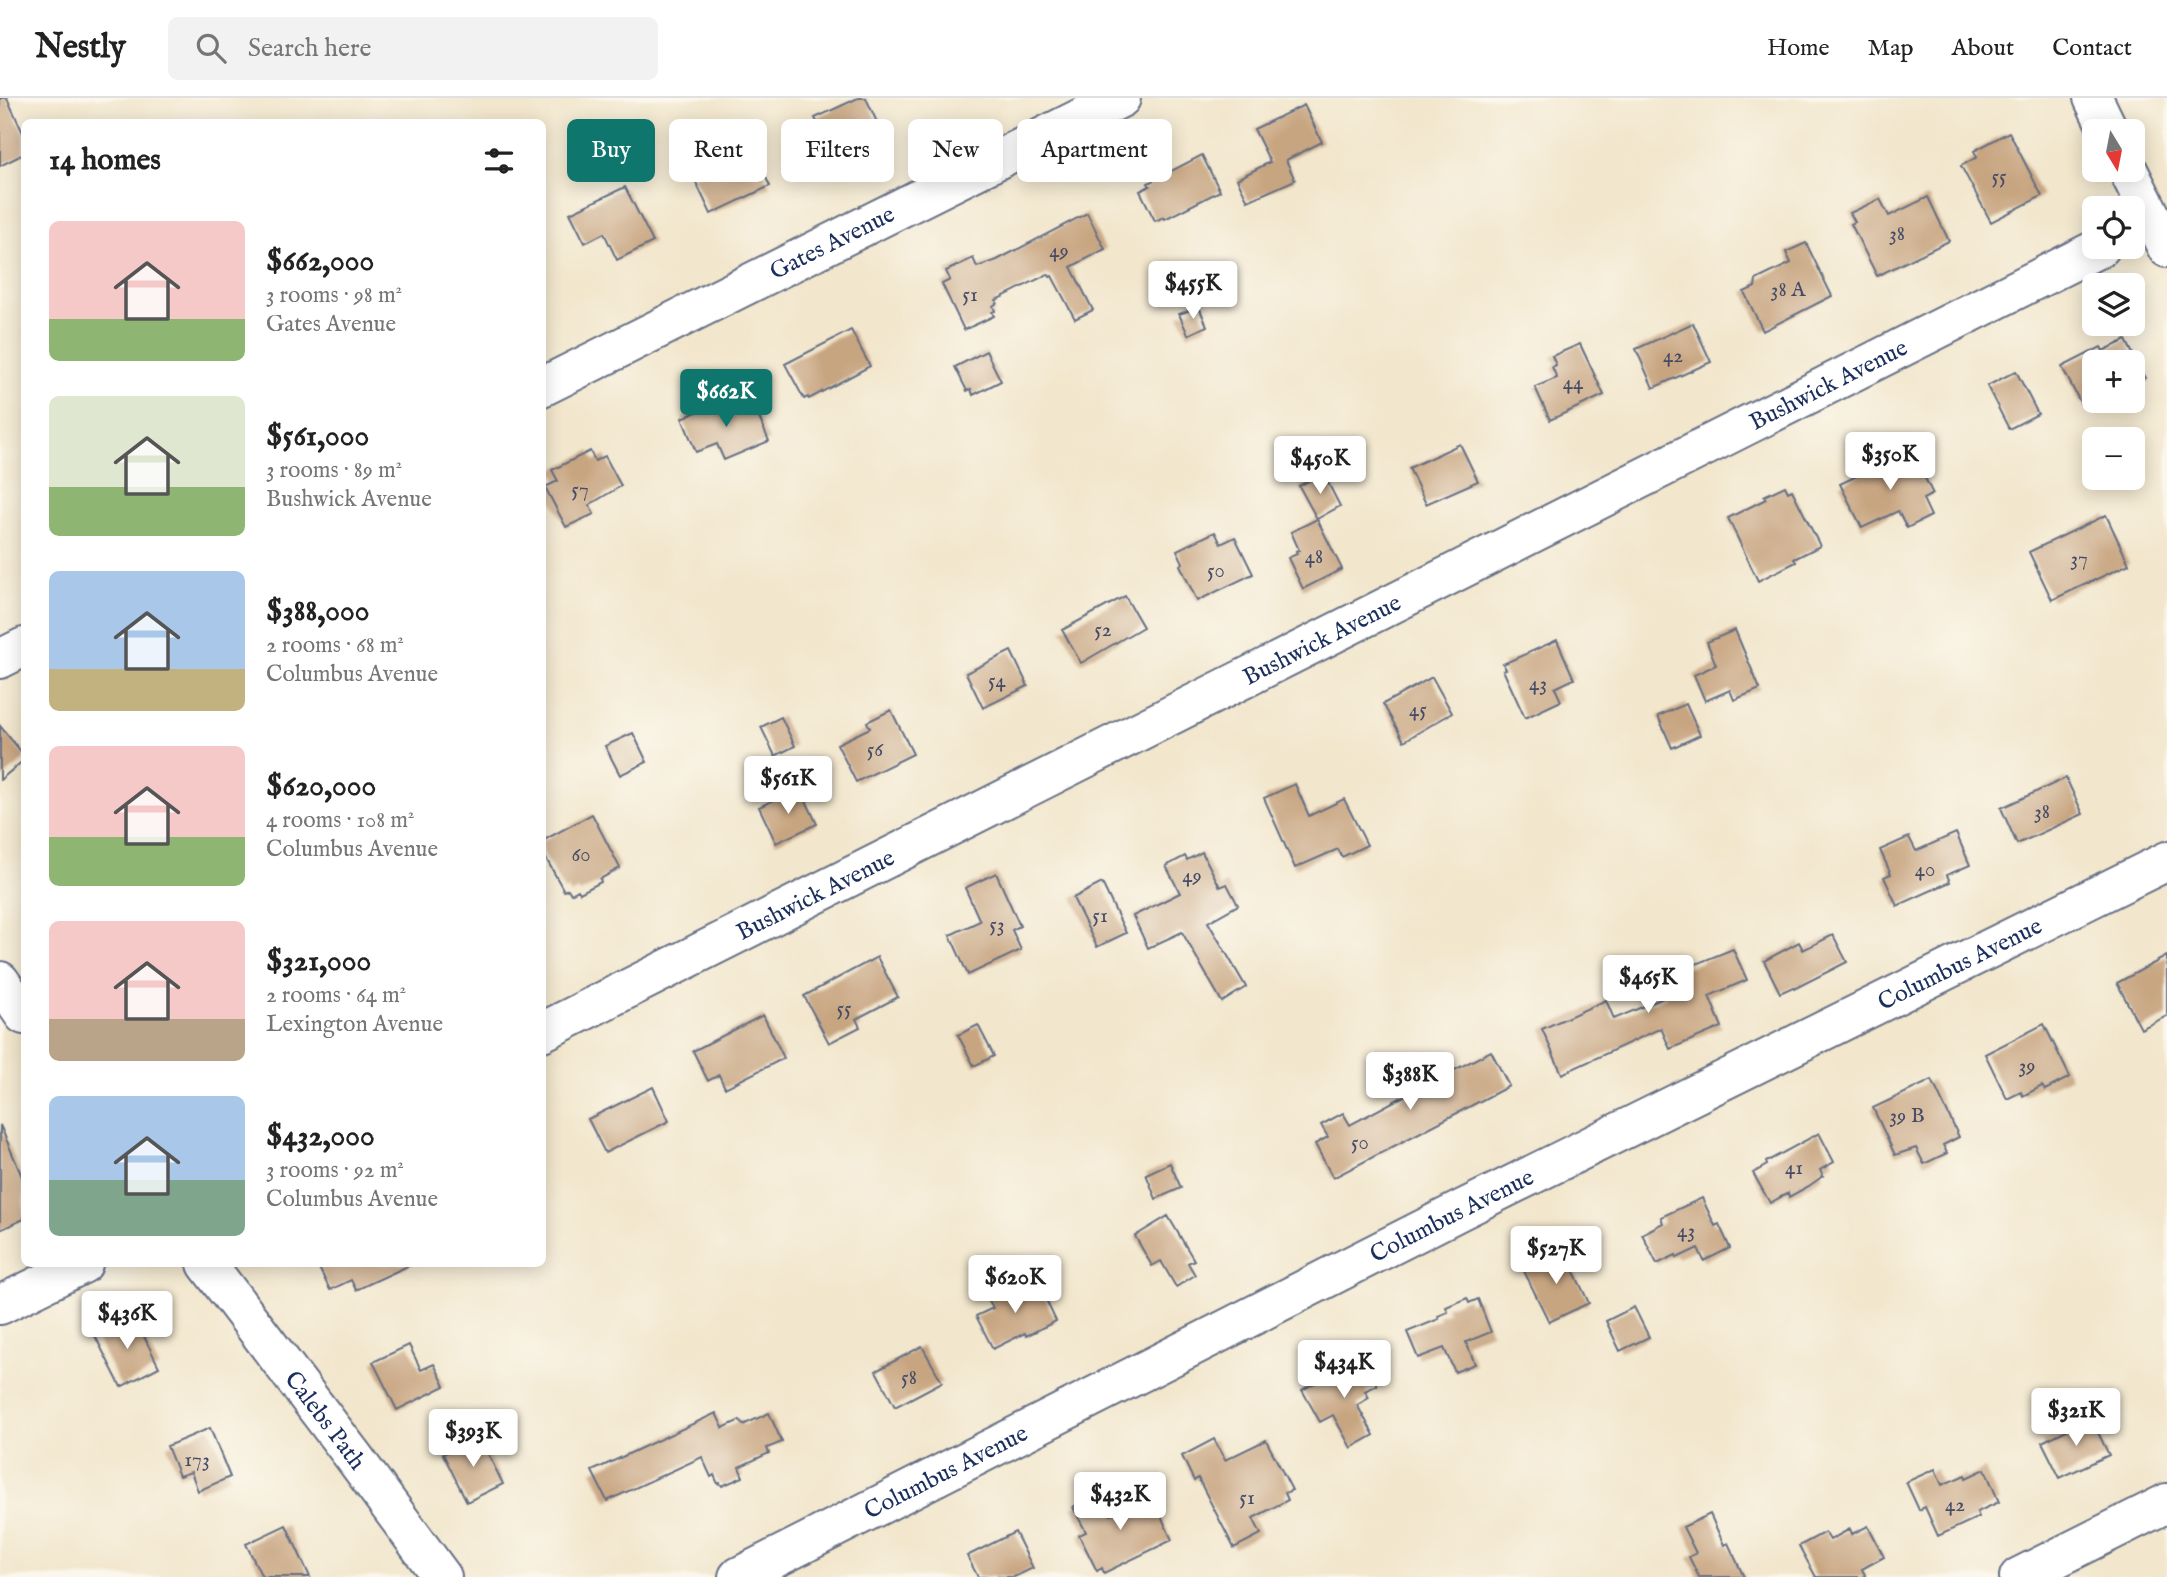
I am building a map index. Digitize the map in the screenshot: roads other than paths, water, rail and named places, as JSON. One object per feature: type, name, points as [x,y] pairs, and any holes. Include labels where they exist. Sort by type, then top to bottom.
[{"type":"street","name":"Gates Avenue","points":[[546,385],[1121,98]]},
{"type":"street","points":[[2093,98],[2103,119]]},
{"type":"street","points":[[2134,182],[2155,228]]},
{"type":"street","name":"Bushwick Avenue","points":[[546,1030],[2082,257]]},
{"type":"street","points":[[0,659],[21,648]]},
{"type":"street","name":"Columbus Avenue","points":[[738,1577],[1461,1210],[2167,860]]},
{"type":"street","points":[[0,981],[21,1011]]},
{"type":"street","points":[[0,1305],[77,1267]]},
{"type":"street","name":"Calebs Path","points":[[209,1267],[442,1577]]},
{"type":"street","points":[[2019,1577],[2167,1503]]}]
